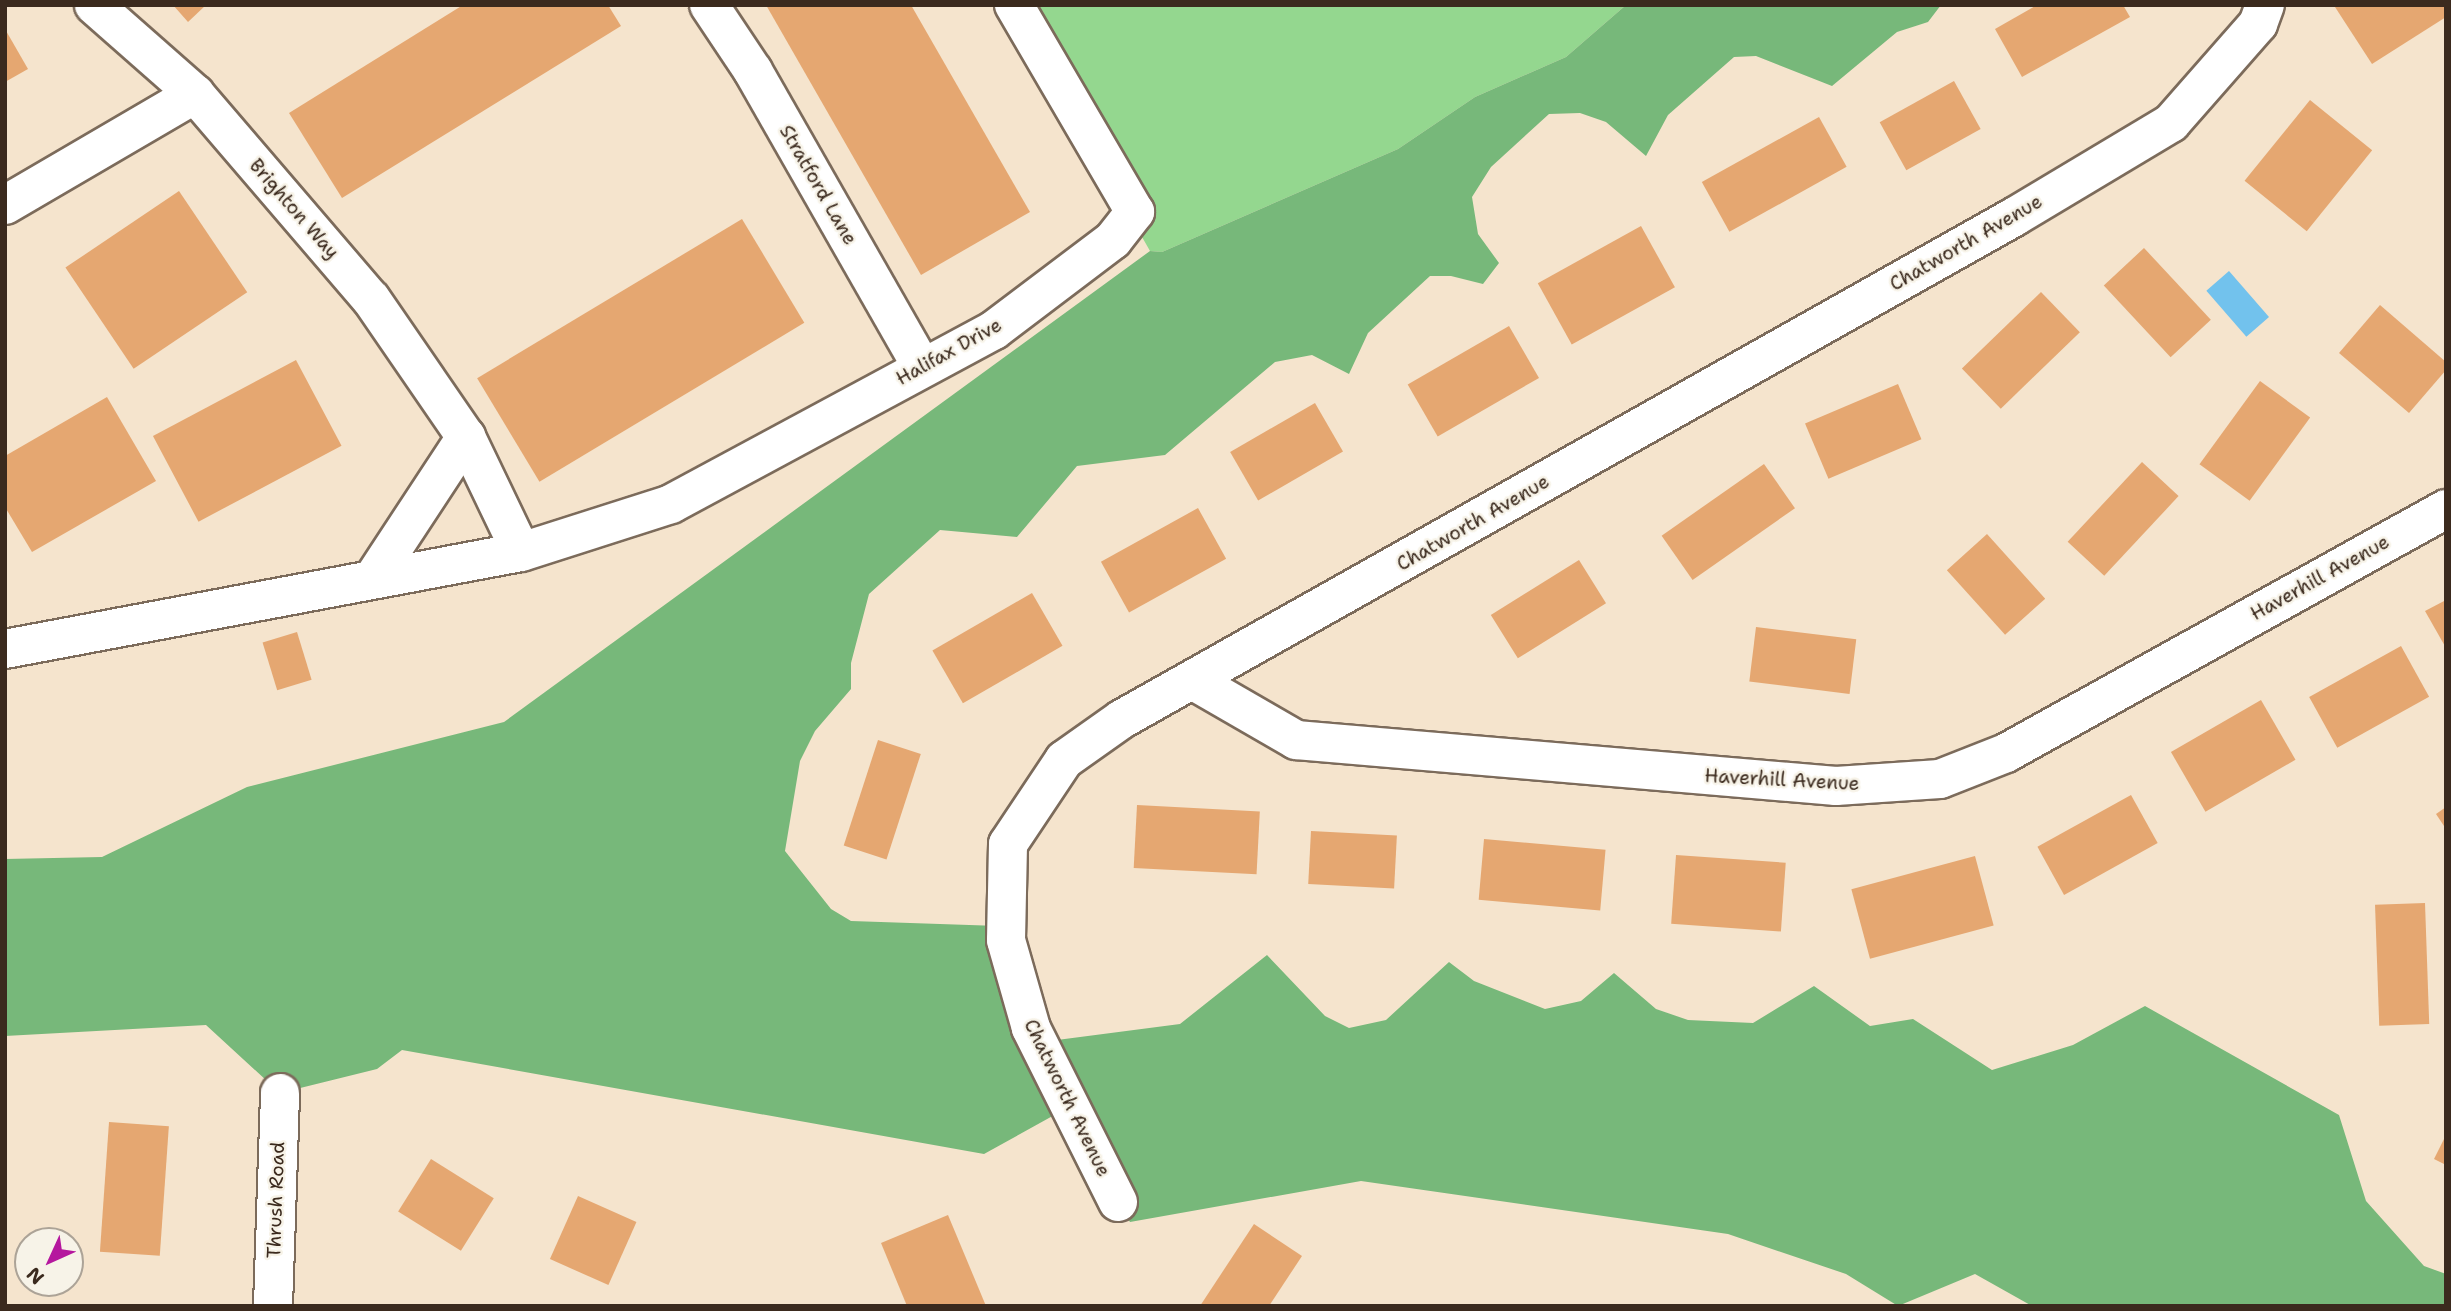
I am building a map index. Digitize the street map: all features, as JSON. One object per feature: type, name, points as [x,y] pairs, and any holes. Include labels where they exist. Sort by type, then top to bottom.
[{"type":"street","name":"Brighton Way","points":[[94,5],[195,94],[371,299],[466,437],[522,552]]},
{"type":"street","name":"Stratford Lane","points":[[709,5],[753,71],[922,367]]},
{"type":"street","name":"Halifax Drive","points":[[522,552],[671,504],[994,330],[1113,240],[1135,212],[1014,5]]},
{"type":"street","name":"Chatworth Avenue","points":[[1118,1202],[1031,1028],[1006,940],[1008,844],[1064,760],[1122,719],[1194,681],[1990,230],[2171,123],[2258,24],[2265,5]]},
{"type":"street","points":[[5,205],[195,94]]},
{"type":"street","points":[[374,577],[466,437]]},
{"type":"street","name":"Haverhill Avenue","points":[[1194,681],[1296,740],[1836,786],[1940,779],[2006,753],[2446,509]]},
{"type":"street","points":[[5,649],[374,577],[522,552]]},
{"type":"street","name":"Thrush Road","points":[[273,1306],[280,1093]]},
{"type":"green space","points":[[1010,5],[1626,5],[1566,57],[1475,97],[1398,149],[1162,252],[1150,251]]},
{"type":"green space","points":[[1626,5],[1941,5],[1928,22],[1897,32],[1832,86],[1756,56],[1734,57],[1668,115],[1646,156],[1606,122],[1580,113],[1549,114],[1491,167],[1472,197],[1478,234],[1499,263],[1483,284],[1451,276],[1430,276],[1368,333],[1349,374],[1312,355],[1275,362],[1165,455],[1077,466],[1017,537],[940,530],[869,594],[851,663],[851,689],[815,731],[800,761],[785,851],[831,909],[851,921],[999,926],[1034,1043],[1180,1024],[1267,955],[1325,1016],[1349,1028],[1386,1020],[1449,962],[1474,981],[1545,1009],[1581,1001],[1614,973],[1656,1009],[1688,1020],[1753,1023],[1814,986],[1870,1026],[1913,1019],[1992,1070],[2073,1045],[2145,1006],[2339,1115],[2366,1201],[2424,1266],[2446,1274],[2446,1306],[2032,1306],[1975,1274],[1898,1306],[1846,1274],[1728,1234],[1361,1181],[1130,1222],[1058,1113],[984,1154],[402,1050],[377,1069],[280,1093],[206,1025],[5,1036],[5,859],[102,857],[247,787],[504,722],[1150,251],[1162,252],[1398,149],[1475,97],[1566,57]]},
{"type":"water","points":[[2229,271],[2269,317],[2246,337],[2206,291]]},
{"type":"building","points":[[173,5],[206,5],[188,22]]},
{"type":"building","points":[[463,5],[608,5],[621,26],[342,198],[289,113]]},
{"type":"building","points":[[766,5],[911,5],[1030,212],[921,275]]},
{"type":"building","points":[[2037,5],[2123,5],[2130,17],[2022,77],[1995,29]]},
{"type":"building","points":[[2446,5],[2446,17],[2372,64],[2335,7]]},
{"type":"building","points":[[5,29],[28,69],[5,82]]},
{"type":"building","points":[[1954,81],[1981,129],[1906,170],[1880,122]]},
{"type":"building","points":[[2310,100],[2372,150],[2307,231],[2245,181]]},
{"type":"building","points":[[1819,117],[1847,167],[1729,232],[1702,182]]},
{"type":"building","points":[[179,191],[247,292],[134,369],[65,268]]},
{"type":"building","points":[[742,219],[804,323],[539,482],[477,378]]},
{"type":"building","points":[[1641,226],[1675,287],[1572,344],[1538,283]]},
{"type":"building","points":[[2144,248],[2211,320],[2171,357],[2104,286]]},
{"type":"building","points":[[2041,292],[2080,332],[2001,409],[1962,368]]},
{"type":"building","points":[[2380,305],[2446,362],[2446,370],[2409,413],[2339,353]]},
{"type":"building","points":[[1509,326],[1539,378],[1438,436],[1408,384]]},
{"type":"building","points":[[296,360],[342,446],[199,522],[153,436]]},
{"type":"building","points":[[2260,381],[2310,417],[2250,501],[2199,464]]},
{"type":"building","points":[[1898,384],[1921,439],[1828,479],[1805,423]]},
{"type":"building","points":[[107,397],[156,481],[32,552],[5,507],[5,456]]},
{"type":"building","points":[[1315,403],[1343,451],[1258,500],[1230,452]]},
{"type":"building","points":[[2142,462],[2179,496],[2104,576],[2068,542]]},
{"type":"building","points":[[1764,464],[1795,508],[1693,580],[1662,536]]},
{"type":"building","points":[[1198,508],[1226,559],[1129,613],[1101,562]]},
{"type":"building","points":[[1987,534],[2045,599],[2005,635],[1947,570]]},
{"type":"building","points":[[1579,560],[1606,603],[1518,658],[1491,615]]},
{"type":"building","points":[[1032,593],[1062,646],[963,703],[932,650]]},
{"type":"building","points":[[2446,600],[2446,648],[2425,611]]},
{"type":"building","points":[[1756,627],[1856,639],[1850,694],[1749,682]]},
{"type":"building","points":[[297,632],[312,680],[277,690],[263,643]]},
{"type":"building","points":[[2401,646],[2429,697],[2337,748],[2309,697]]},
{"type":"building","points":[[2261,700],[2296,760],[2205,812],[2171,752]]},
{"type":"building","points":[[878,740],[921,754],[886,859],[844,846]]},
{"type":"building","points":[[2131,795],[2158,843],[2064,895],[2037,847]]},
{"type":"building","points":[[1137,805],[1260,811],[1257,874],[1134,868]]},
{"type":"building","points":[[2446,807],[2446,829],[2436,814]]},
{"type":"building","points":[[1311,831],[1397,836],[1394,888],[1308,884]]},
{"type":"building","points":[[1484,839],[1606,850],[1600,910],[1479,900]]},
{"type":"building","points":[[1676,855],[1786,863],[1781,932],[1671,924]]},
{"type":"building","points":[[1975,856],[1994,926],[1870,959],[1851,889]]},
{"type":"building","points":[[2425,903],[2429,1024],[2379,1026],[2375,905]]},
{"type":"building","points":[[109,1122],[169,1126],[160,1256],[100,1252]]},
{"type":"building","points":[[2446,1135],[2446,1165],[2434,1159]]},
{"type":"building","points":[[431,1159],[494,1198],[461,1251],[398,1212]]},
{"type":"building","points":[[578,1196],[636,1222],[608,1285],[550,1259]]},
{"type":"building","points":[[948,1215],[986,1306],[907,1306],[881,1243]]},
{"type":"building","points":[[1254,1224],[1302,1256],[1269,1306],[1200,1306]]}]
